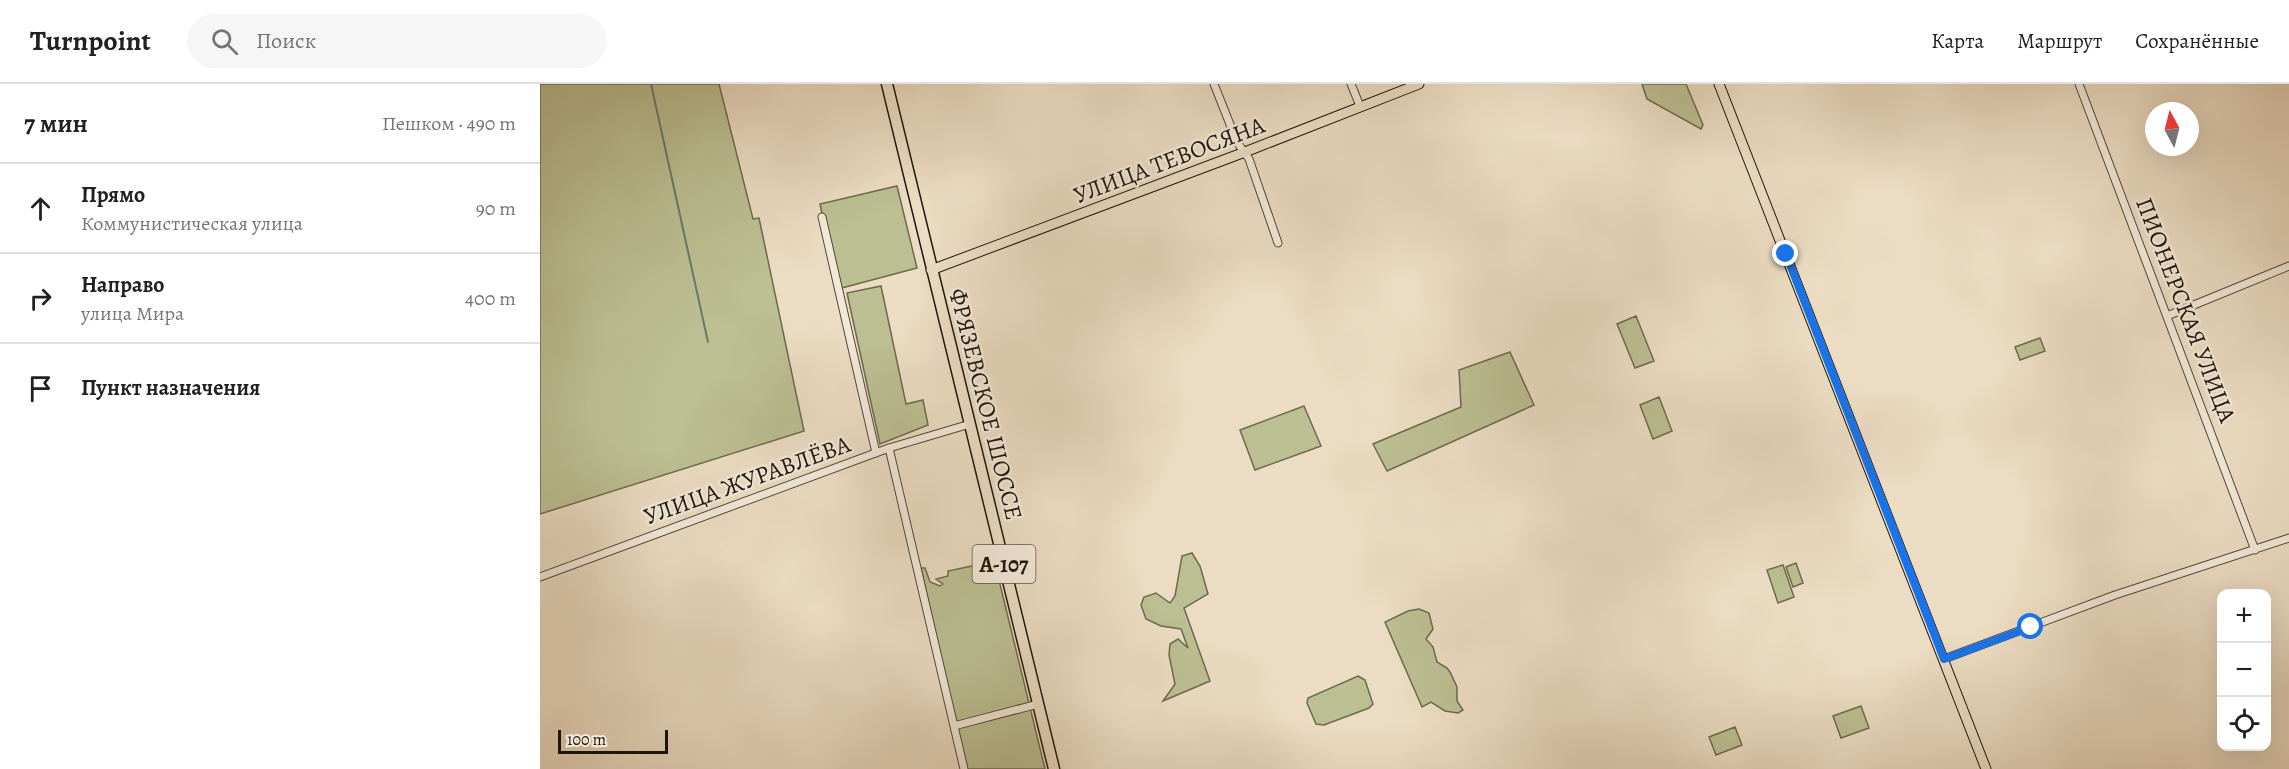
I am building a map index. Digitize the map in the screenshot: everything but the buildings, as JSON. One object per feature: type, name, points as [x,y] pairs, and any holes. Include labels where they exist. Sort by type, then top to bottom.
[{"type":"highway","name":"ФРЯЗЕВСКОЕ ШОССЕ","points":[[887,84],[1054,769]]},
{"type":"main road","name":"УЛИЦА ТЕВОСЯНА","points":[[931,270],[1419,84]]},
{"type":"main road","points":[[1719,84],[1986,769]]},
{"type":"street","points":[[1214,84],[1237,142],[1245,152],[1258,182],[1278,243]]},
{"type":"street","points":[[1351,84],[1360,106]]},
{"type":"street","name":"ПИОНЕРСКАЯ УЛИЦА","points":[[2079,84],[2255,550]]},
{"type":"street","points":[[822,217],[876,453]]},
{"type":"street","points":[[2167,316],[2289,266]]},
{"type":"street","name":"УЛИЦА ЖУРАВЛЁВА","points":[[540,577],[889,448],[970,424]]},
{"type":"street","points":[[889,448],[964,769]]},
{"type":"street","points":[[1944,659],[2115,595],[2289,537]]},
{"type":"street","points":[[954,726],[1038,704]]},
{"type":"green space","points":[[540,84],[719,84],[753,219],[759,218],[804,431],[540,514]]},
{"type":"green space","points":[[1642,84],[1686,84],[1703,125],[1701,129],[1647,99]]},
{"type":"green space","points":[[897,186],[917,268],[838,289],[820,204]]},
{"type":"green space","points":[[881,286],[906,404],[923,400],[928,425],[880,444],[847,293]]},
{"type":"green space","points":[[1636,316],[1654,361],[1635,368],[1617,324]]},
{"type":"green space","points":[[2040,338],[2045,351],[2020,360],[2015,347]]},
{"type":"green space","points":[[1510,352],[1534,405],[1387,471],[1373,444],[1461,407],[1459,370]]},
{"type":"green space","points":[[1659,397],[1672,431],[1653,439],[1640,405]]},
{"type":"green space","points":[[1304,406],[1321,446],[1255,470],[1240,430]]},
{"type":"green space","points":[[1192,553],[1200,566],[1208,594],[1184,608],[1210,681],[1163,701],[1175,684],[1169,655],[1170,644],[1178,639],[1188,648],[1181,629],[1161,626],[1146,619],[1141,605],[1144,597],[1156,593],[1170,603],[1175,596],[1182,556]]},
{"type":"green space","points":[[986,561],[990,573],[998,576],[1045,769],[965,769],[921,568],[925,568],[930,582],[940,586],[943,584],[936,579],[948,576],[948,571],[981,564],[979,575],[983,575]]},
{"type":"green space","points":[[1796,563],[1803,583],[1793,587],[1786,567]]},
{"type":"green space","points":[[1783,565],[1794,597],[1778,603],[1767,570]]},
{"type":"green space","points":[[1419,609],[1429,613],[1433,629],[1426,639],[1433,647],[1437,662],[1447,668],[1457,687],[1457,701],[1463,710],[1458,713],[1445,711],[1431,702],[1422,707],[1385,622],[1408,611]]},
{"type":"green space","points":[[1358,676],[1365,680],[1373,704],[1369,708],[1324,725],[1316,724],[1307,703],[1308,698]]},
{"type":"green space","points":[[1861,706],[1869,728],[1841,738],[1833,716]]},
{"type":"green space","points":[[1735,727],[1742,745],[1716,755],[1709,737]]},
{"type":"waterway","points":[[651,84],[708,342]]},
{"type":"route","points":[[1786,254],[1944,659],[2031,627]]}]
